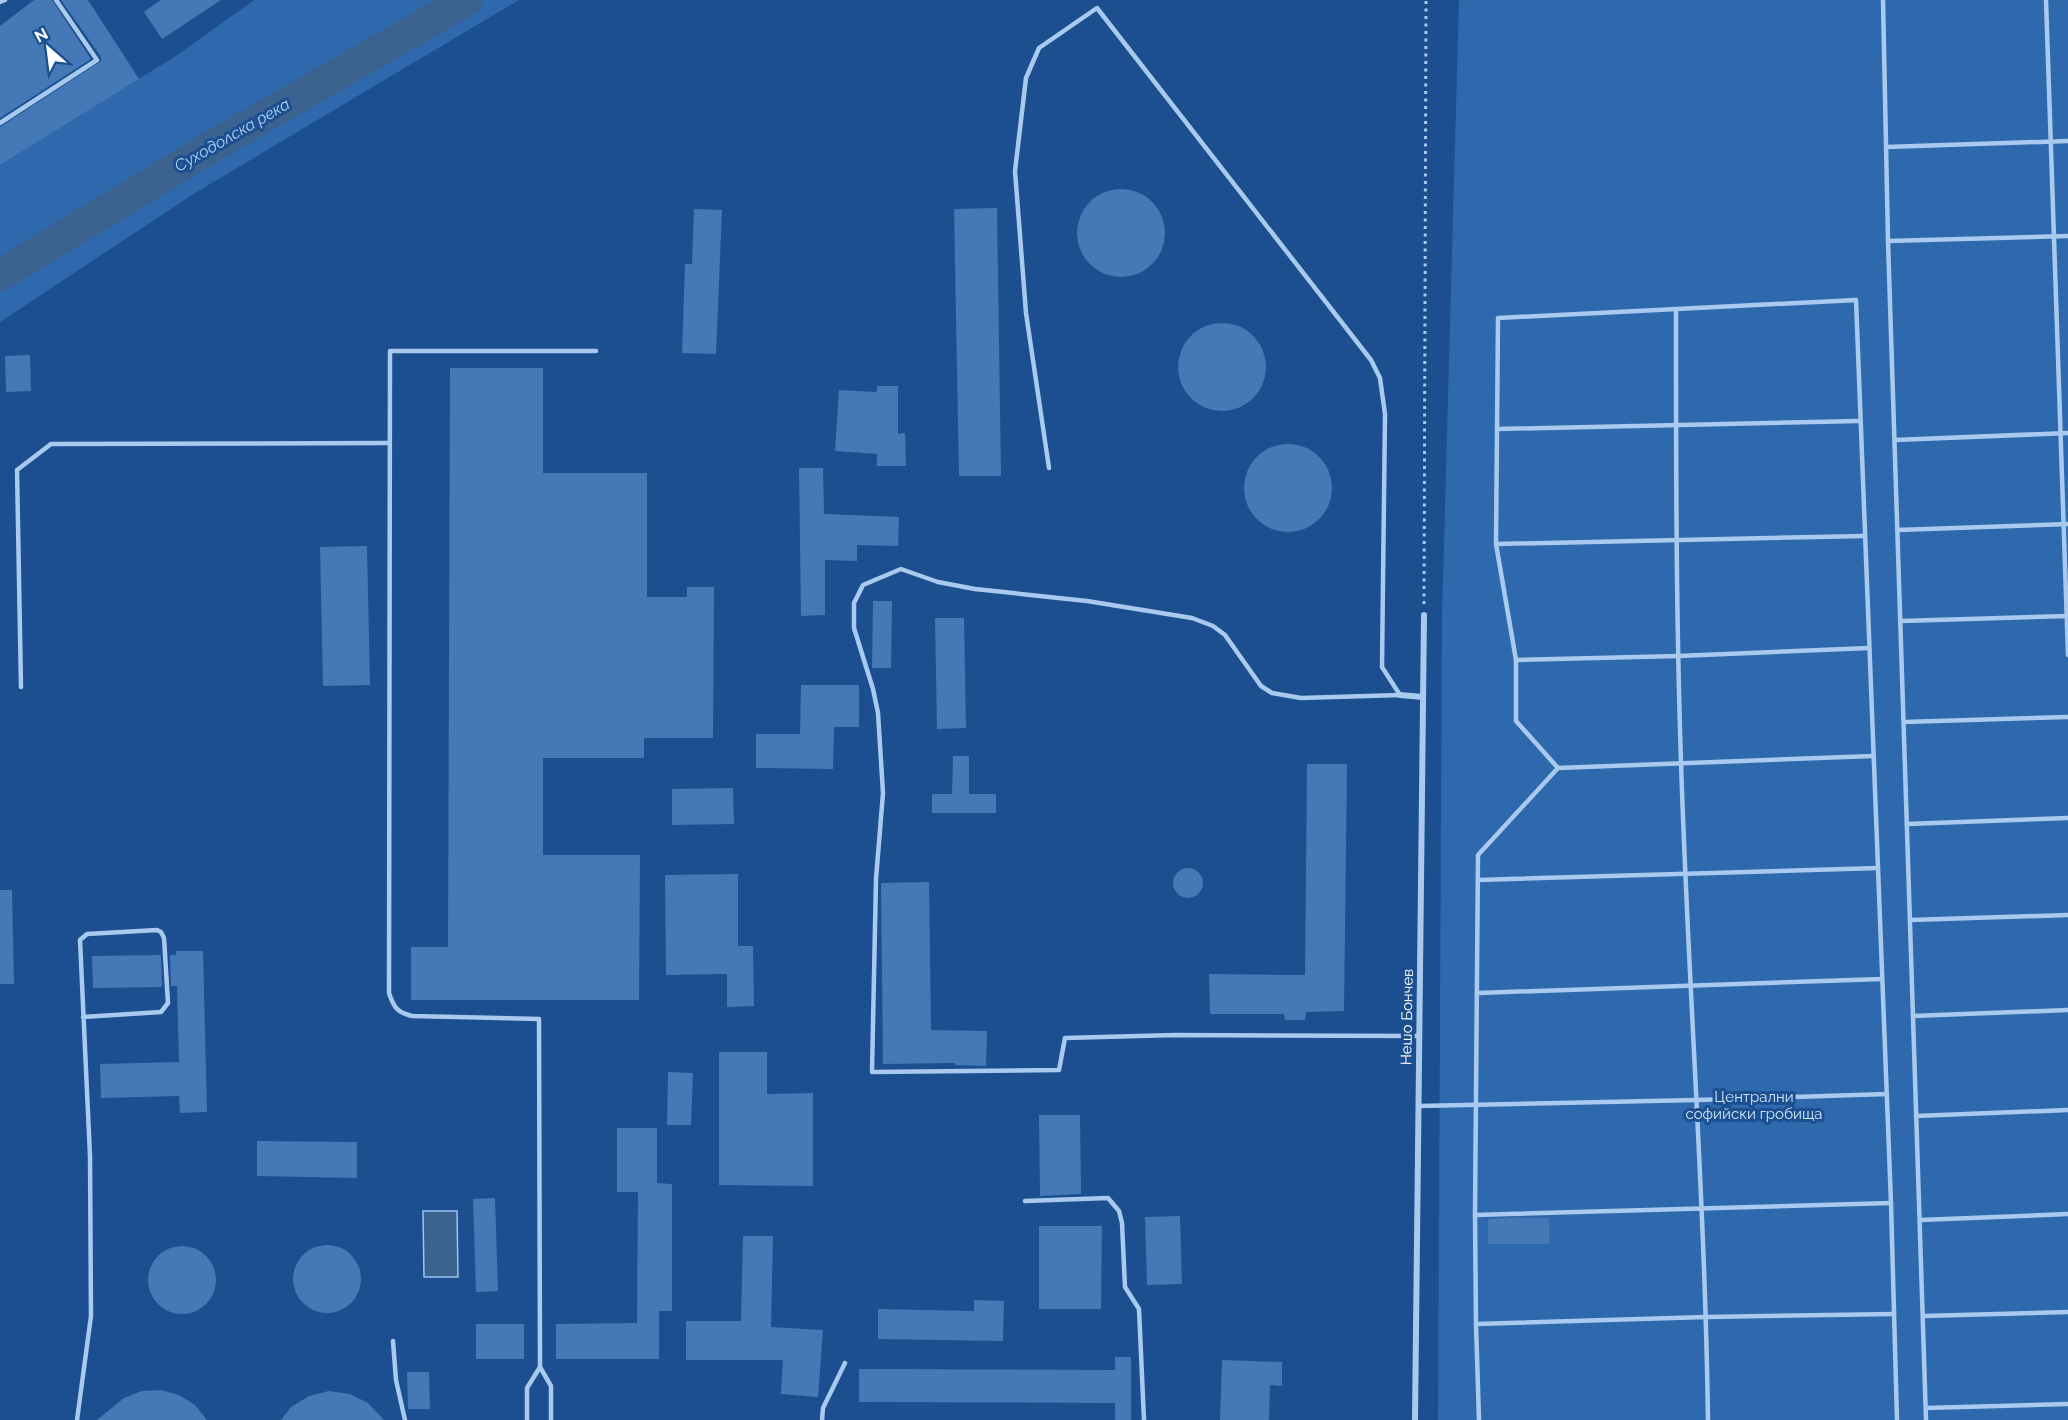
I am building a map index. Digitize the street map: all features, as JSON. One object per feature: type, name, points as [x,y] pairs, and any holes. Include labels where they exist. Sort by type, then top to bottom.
[{"type":"street","name":"Нешо Бончев","points":[[1415,1420],[1424,615]]},
{"type":"street","points":[[1400,695],[1423,696]]},
{"type":"lane","points":[[0,2],[5,0]]},
{"type":"lane","points":[[0,123],[97,60],[56,0]]},
{"type":"lane","points":[[1883,0],[1888,242],[1926,1420]]},
{"type":"lane","points":[[2046,0],[2060,433],[2066,524],[2068,655]]},
{"type":"lane","points":[[1049,468],[1026,312],[1015,171],[1026,78],[1039,48],[1097,8],[1371,360],[1380,378],[1384,414],[1382,667],[1400,695]]},
{"type":"lane","points":[[1886,147],[2068,141]]},
{"type":"lane","points":[[1888,242],[2068,236]]},
{"type":"lane","points":[[1558,768],[1516,721],[1516,660],[1496,544],[1498,318],[1676,311],[1856,300],[1891,1203],[1897,1420]]},
{"type":"lane","points":[[1676,311],[1676,540],[1681,763],[1702,1209],[1708,1420]]},
{"type":"lane","points":[[551,1420],[551,1386],[540,1367],[539,1019],[412,1016],[399,1012],[393,1005],[389,993],[390,351],[596,351]]},
{"type":"lane","points":[[1497,429],[1859,421]]},
{"type":"lane","points":[[1895,440],[2068,433]]},
{"type":"lane","points":[[21,687],[17,470],[51,444],[389,443]]},
{"type":"lane","points":[[1898,530],[2066,524]]},
{"type":"lane","points":[[1496,544],[1864,536]]},
{"type":"lane","points":[[1400,695],[1301,698],[1272,693],[1261,686],[1225,635],[1213,626],[1192,618],[1067,598],[975,589],[938,582],[901,569],[863,585],[854,603],[854,628],[878,712],[883,793],[876,879],[872,1072],[1059,1070],[1065,1038],[1175,1035],[1419,1036]]},
{"type":"lane","points":[[1900,621],[2067,616]]},
{"type":"lane","points":[[1516,660],[1869,648]]},
{"type":"lane","points":[[1904,722],[2068,717]]},
{"type":"lane","points":[[1479,1420],[1474,1215],[1478,855],[1558,768],[1873,756]]},
{"type":"lane","points":[[1907,824],[2068,818]]},
{"type":"lane","points":[[1478,880],[1878,868]]},
{"type":"lane","points":[[1910,921],[2068,915]]},
{"type":"lane","points":[[78,1420],[91,1316],[90,1156],[83,1017],[80,940],[83,935],[157,930],[161,932],[164,938],[166,960],[168,1002],[166,1008],[161,1012],[83,1017]]},
{"type":"lane","points":[[1478,993],[1882,979]]},
{"type":"lane","points":[[1913,1016],[2068,1010]]},
{"type":"lane","points":[[1418,1106],[1887,1094]]},
{"type":"lane","points":[[1916,1116],[2068,1110]]},
{"type":"lane","points":[[1025,1201],[1108,1198],[1119,1210],[1122,1223],[1125,1287],[1139,1309],[1144,1420]]},
{"type":"lane","points":[[1474,1215],[1891,1203]]},
{"type":"lane","points":[[1920,1220],[2068,1214]]},
{"type":"lane","points":[[1923,1316],[2068,1312]]},
{"type":"lane","points":[[1476,1324],[1894,1314]]},
{"type":"lane","points":[[393,1341],[396,1380],[405,1420]]},
{"type":"lane","points":[[822,1420],[824,1408],[845,1363]]},
{"type":"lane","points":[[527,1420],[527,1388],[540,1367]]},
{"type":"lane","points":[[1926,1408],[2068,1404]]},
{"type":"path","points":[[1424,615],[1426,0]]},
{"type":"green space","points":[[254,0],[519,0],[195,193],[0,322],[0,164],[176,56]]},
{"type":"green space","name":"Централни софийски гробища","points":[[1459,0],[2068,0],[2068,1420],[1438,1420],[1442,616]]},
{"type":"shaded area","points":[[423,1211],[457,1211],[458,1277],[424,1277]]},
{"type":"building","points":[[34,0],[52,0],[91,59],[0,118],[0,26]]},
{"type":"building","points":[[61,0],[88,0],[139,79],[0,165],[0,127],[101,61],[101,57]]},
{"type":"building","points":[[161,0],[221,0],[162,39],[144,12]]},
{"type":"building","points":[[1121,189],[1146,196],[1158,208],[1165,233],[1158,258],[1146,270],[1121,277],[1096,270],[1084,258],[1077,233],[1084,208],[1096,196]]},
{"type":"building","points":[[997,208],[1001,476],[959,476],[954,209]]},
{"type":"building","points":[[694,209],[722,210],[716,354],[682,353],[685,264],[692,264]]},
{"type":"building","points":[[1222,323],[1247,330],[1259,342],[1266,367],[1259,392],[1247,404],[1222,411],[1197,404],[1185,392],[1178,367],[1185,342],[1197,330]]},
{"type":"building","points":[[30,355],[31,391],[6,392],[5,356]]},
{"type":"building","points":[[450,368],[543,368],[543,473],[647,473],[647,597],[687,597],[687,587],[714,587],[713,738],[644,738],[644,758],[543,758],[543,855],[640,855],[639,1000],[411,1000],[411,947],[448,947]]},
{"type":"building","points":[[877,386],[898,386],[898,434],[905,433],[906,466],[877,466],[877,454],[835,451],[839,390],[877,392]]},
{"type":"building","points":[[1288,444],[1313,451],[1325,463],[1332,488],[1325,513],[1313,525],[1288,532],[1263,525],[1251,513],[1244,488],[1251,463],[1263,451]]},
{"type":"building","points":[[799,468],[823,468],[824,514],[899,517],[898,546],[857,545],[857,561],[825,560],[825,615],[801,616]]},
{"type":"building","points":[[367,546],[370,685],[323,686],[320,547]]},
{"type":"building","points":[[873,601],[892,601],[891,668],[872,668]]},
{"type":"building","points":[[935,618],[964,618],[966,728],[937,729]]},
{"type":"building","points":[[801,685],[859,685],[859,727],[834,727],[833,769],[756,768],[756,734],[800,734]]},
{"type":"building","points":[[953,756],[969,756],[969,794],[996,794],[996,813],[932,813],[932,794],[952,794]]},
{"type":"building","points":[[1307,764],[1347,764],[1344,1011],[1306,1012],[1305,1020],[1285,1020],[1284,1014],[1210,1014],[1209,974],[1305,975]]},
{"type":"building","points":[[733,788],[734,824],[672,825],[672,789]]},
{"type":"building","points":[[1188,868],[1199,872],[1203,883],[1199,894],[1188,898],[1177,894],[1173,883],[1177,872]]},
{"type":"building","points":[[738,874],[738,946],[753,946],[754,1006],[727,1007],[727,974],[666,975],[665,875]]},
{"type":"building","points":[[929,882],[931,1030],[987,1031],[986,1066],[955,1065],[955,1063],[883,1064],[881,883]]},
{"type":"building","points":[[0,890],[12,890],[14,984],[0,984]]},
{"type":"building","points":[[176,951],[203,951],[207,1112],[180,1113],[179,1096],[101,1098],[100,1064],[179,1062],[177,986],[171,986],[170,955],[176,955]]},
{"type":"building","points":[[161,955],[162,987],[93,988],[92,956]]},
{"type":"building","points":[[719,1052],[767,1052],[767,1094],[813,1093],[813,1186],[719,1185]]},
{"type":"building","points":[[668,1072],[693,1073],[691,1125],[667,1125]]},
{"type":"building","points":[[1039,1115],[1080,1115],[1081,1194],[1040,1196]]},
{"type":"building","points":[[617,1128],[657,1128],[657,1183],[672,1184],[672,1311],[659,1311],[659,1359],[556,1359],[556,1324],[637,1323],[638,1192],[617,1192]]},
{"type":"building","points":[[257,1141],[357,1142],[357,1178],[257,1176]]},
{"type":"building","points":[[495,1198],[498,1291],[476,1292],[473,1199]]},
{"type":"building","points":[[1180,1216],[1182,1284],[1147,1285],[1145,1217]]},
{"type":"building","points":[[1549,1218],[1549,1244],[1488,1244],[1488,1219]]},
{"type":"building","points":[[1039,1226],[1102,1226],[1101,1309],[1039,1309]]},
{"type":"building","points":[[743,1236],[773,1236],[771,1327],[823,1330],[818,1397],[781,1394],[783,1360],[686,1360],[686,1321],[741,1321]]},
{"type":"building","points":[[327,1245],[340,1248],[351,1255],[358,1266],[361,1279],[358,1292],[351,1303],[340,1310],[327,1313],[314,1310],[303,1303],[296,1292],[293,1279],[296,1266],[303,1255],[314,1248]]},
{"type":"building","points":[[182,1246],[195,1249],[206,1256],[213,1267],[216,1280],[213,1293],[206,1304],[195,1311],[182,1314],[169,1311],[158,1304],[151,1293],[148,1280],[151,1267],[158,1256],[169,1249]]},
{"type":"building","points":[[974,1300],[1004,1301],[1003,1341],[878,1339],[878,1309],[974,1311]]},
{"type":"building","points":[[476,1324],[524,1324],[524,1359],[476,1359]]},
{"type":"building","points":[[1115,1357],[1131,1357],[1131,1420],[1115,1420],[1115,1403],[859,1402],[859,1369],[1115,1370]]},
{"type":"building","points":[[1222,1360],[1282,1362],[1282,1386],[1270,1385],[1269,1420],[1220,1420]]},
{"type":"building","points":[[407,1372],[429,1372],[430,1409],[408,1409]]},
{"type":"building","points":[[161,1390],[179,1395],[195,1405],[207,1420],[97,1420],[124,1398],[142,1391]]},
{"type":"building","points":[[329,1391],[350,1394],[368,1403],[384,1420],[281,1420],[291,1407],[309,1396]]},
{"type":"waterway","name":"Суходолска река","points":[[0,275],[221,141],[467,0]]}]
